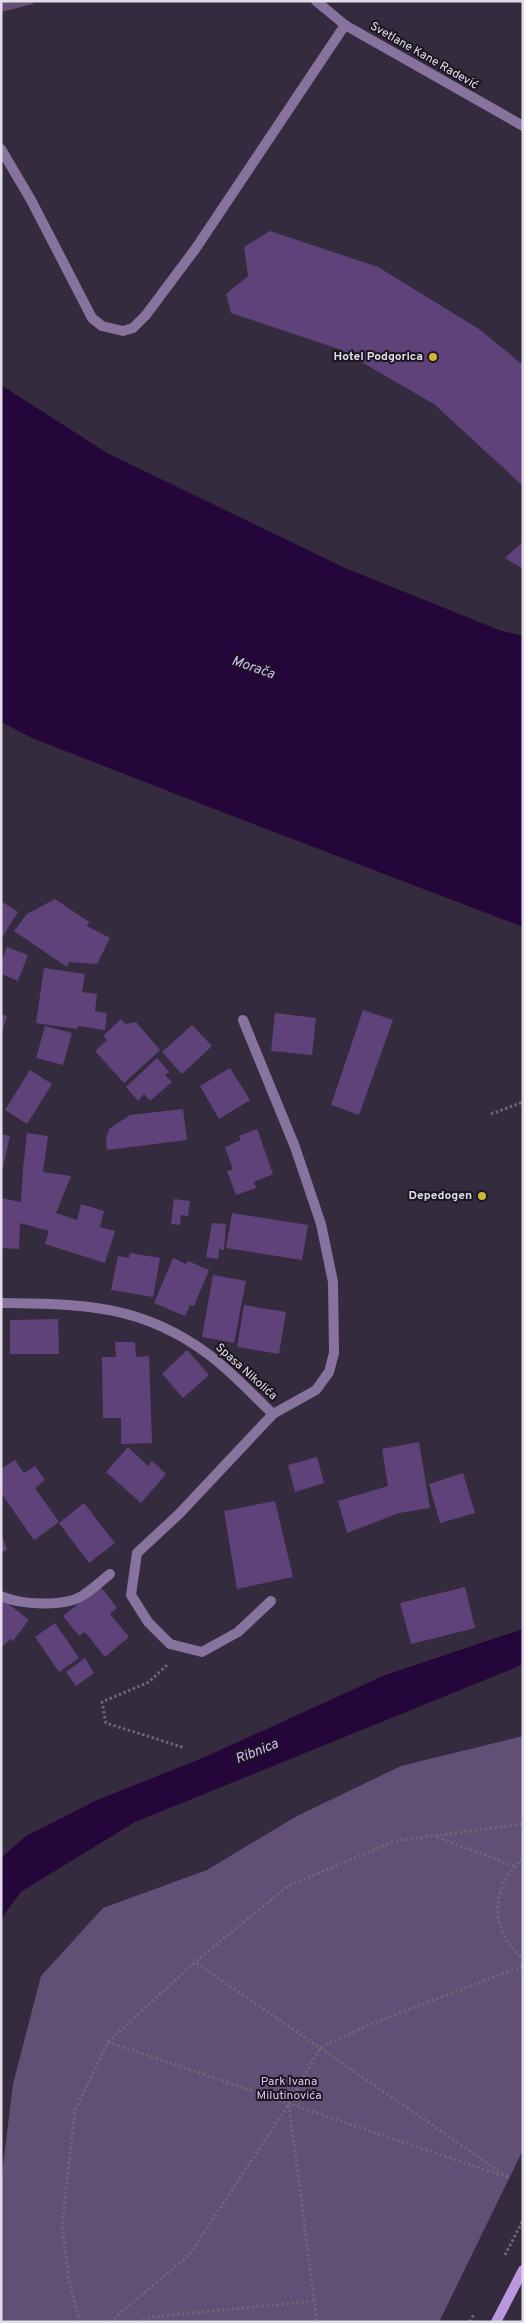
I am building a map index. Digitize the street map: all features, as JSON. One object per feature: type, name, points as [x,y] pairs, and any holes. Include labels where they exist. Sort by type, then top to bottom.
[{"type":"main road","points":[[496,2322],[523,2270]]},
{"type":"street","name":"Svetlane Kane Radević","points":[[316,1],[345,25],[523,126]]},
{"type":"street","points":[[1,148],[31,200],[92,318],[102,326],[122,332],[133,328],[146,316],[196,248],[345,25]]},
{"type":"street","points":[[243,1020],[298,1156],[321,1224],[333,1282],[334,1353],[329,1372],[316,1390],[273,1414],[179,1514],[138,1552],[131,1595],[148,1622],[170,1644],[202,1652],[238,1632],[271,1601]]},
{"type":"street","name":"Spasa Nikolića","points":[[1,1302],[71,1304],[124,1312],[171,1330],[209,1355],[273,1414]]},
{"type":"street","points":[[1,1596],[30,1603],[56,1603],[80,1597],[110,1574]]},
{"type":"path","points":[[491,1114],[523,1102]]},
{"type":"path","points":[[185,1748],[106,1722],[102,1702],[149,1682],[186,1648]]},
{"type":"path","points":[[80,2322],[69,2280],[62,2226],[75,2110],[108,2042],[195,1962],[288,1886],[395,1841],[523,1824]]},
{"type":"path","points":[[436,1836],[514,1866]]},
{"type":"path","points":[[523,1859],[514,1866],[503,1881],[497,1900],[498,1918],[503,1936],[514,1952],[523,1958]]},
{"type":"path","points":[[108,2042],[288,2105],[509,2178],[195,1962]]},
{"type":"path","points":[[110,2322],[190,2254],[288,2105],[321,2048],[376,2022],[523,1966]]},
{"type":"path","points":[[288,2105],[317,2322]]},
{"type":"path","points":[[138,2322],[151,2317],[314,2301]]},
{"type":"green space","points":[[1,1],[32,1],[33,4],[1,12]]},
{"type":"green space","name":"Park Ivana Milutinovića","points":[[523,1736],[523,2150],[439,2322],[1,2322],[1,2182],[13,2084],[41,1976],[103,1908],[207,1870],[297,1816],[401,1766]]},
{"type":"water","name":"Morača","points":[[1,385],[107,453],[345,568],[499,630],[523,636],[523,927],[32,738],[1,722]]},
{"type":"water","name":"Ribnica","points":[[523,1629],[523,1663],[517,1667],[135,1822],[22,1891],[5,1913],[1,1923],[1,1858],[26,1836],[97,1800],[205,1757],[385,1675]]},
{"type":"building","name":"Hotel Podgorica","points":[[270,231],[378,267],[479,329],[523,365],[523,486],[434,404],[339,349],[231,313],[226,294],[248,276],[244,247]]},
{"type":"building","points":[[523,542],[523,569],[505,558]]},
{"type":"building","points":[[55,899],[89,922],[87,926],[110,938],[97,964],[69,962],[67,967],[14,931],[27,914]]},
{"type":"building","points":[[1,901],[18,912],[1,939]]},
{"type":"building","points":[[7,947],[28,955],[18,981],[1,974],[1,962]]},
{"type":"building","points":[[44,968],[85,974],[82,992],[97,994],[95,1011],[107,1013],[105,1030],[78,1026],[77,1029],[36,1023]]},
{"type":"building","points":[[363,1010],[393,1020],[359,1115],[331,1105]]},
{"type":"building","points":[[275,1013],[316,1018],[312,1055],[271,1051]]},
{"type":"building","points":[[1,1014],[7,1016],[2,1032],[1,1032]]},
{"type":"building","points":[[121,1019],[125,1024],[136,1022],[160,1050],[124,1083],[95,1051],[107,1040],[103,1036]]},
{"type":"building","points":[[192,1025],[212,1046],[182,1074],[162,1052]]},
{"type":"building","points":[[45,1026],[72,1033],[63,1065],[36,1058]]},
{"type":"building","points":[[157,1058],[169,1072],[165,1075],[172,1082],[150,1101],[144,1094],[138,1101],[126,1087]]},
{"type":"building","points":[[230,1068],[250,1100],[219,1119],[200,1086]]},
{"type":"building","points":[[30,1070],[52,1084],[27,1124],[5,1110]]},
{"type":"building","points":[[183,1109],[187,1140],[107,1150],[106,1140],[109,1129],[130,1115]]},
{"type":"building","points":[[257,1129],[273,1174],[254,1182],[256,1188],[236,1195],[227,1171],[233,1169],[225,1147],[241,1140],[239,1136]]},
{"type":"building","points":[[27,1133],[48,1136],[43,1172],[71,1176],[56,1213],[77,1220],[81,1204],[104,1211],[100,1227],[115,1231],[105,1263],[45,1244],[49,1231],[20,1223],[19,1249],[1,1248],[1,1198],[21,1202]]},
{"type":"building","points":[[1,1134],[10,1136],[2,1171],[1,1171]]},
{"type":"building","points":[[174,1199],[190,1201],[188,1216],[181,1215],[180,1225],[171,1224]]},
{"type":"building","points":[[232,1213],[308,1225],[302,1260],[226,1248]]},
{"type":"building","points":[[212,1223],[226,1224],[224,1250],[219,1249],[218,1259],[206,1257]]},
{"type":"building","points":[[130,1253],[160,1258],[153,1297],[111,1290],[118,1256],[129,1258]]},
{"type":"building","points":[[173,1258],[186,1264],[188,1261],[209,1270],[194,1306],[190,1305],[185,1316],[154,1303]]},
{"type":"building","points":[[213,1275],[246,1281],[234,1343],[202,1337]]},
{"type":"building","points":[[244,1305],[286,1312],[279,1354],[237,1347]]},
{"type":"building","points":[[58,1319],[59,1354],[10,1354],[10,1320]]},
{"type":"building","points":[[115,1342],[135,1342],[136,1357],[149,1356],[152,1443],[121,1444],[121,1418],[103,1418],[102,1357],[116,1357]]},
{"type":"building","points":[[187,1350],[209,1375],[183,1398],[162,1374]]},
{"type":"building","points":[[419,1442],[430,1508],[399,1513],[347,1533],[338,1501],[388,1486],[382,1449]]},
{"type":"building","points":[[128,1447],[148,1466],[152,1461],[166,1474],[141,1503],[106,1472]]},
{"type":"building","points":[[317,1457],[324,1483],[295,1492],[288,1465]]},
{"type":"building","points":[[15,1460],[24,1473],[35,1466],[45,1480],[35,1488],[59,1522],[34,1540],[1,1493],[1,1469]]},
{"type":"building","points":[[463,1473],[475,1513],[440,1523],[429,1484]]},
{"type":"building","points":[[275,1501],[293,1577],[237,1589],[224,1511]]},
{"type":"building","points":[[84,1503],[115,1543],[89,1563],[59,1523]]},
{"type":"building","points":[[1,1533],[7,1550],[1,1552]]},
{"type":"building","points":[[100,1586],[117,1608],[110,1614],[129,1637],[105,1657],[85,1632],[79,1636],[63,1616]]},
{"type":"building","points":[[465,1587],[475,1628],[411,1644],[400,1603]]},
{"type":"building","points":[[1,1598],[29,1620],[13,1641],[11,1639],[1,1647]]},
{"type":"building","points":[[55,1623],[79,1658],[59,1672],[35,1637]]},
{"type":"building","points":[[85,1658],[94,1673],[76,1686],[66,1672]]},
{"type":"place","name":"Hotel Podgorica","points":[[433,357]]},
{"type":"place","name":"Depedogen","points":[[482,1196]]}]
